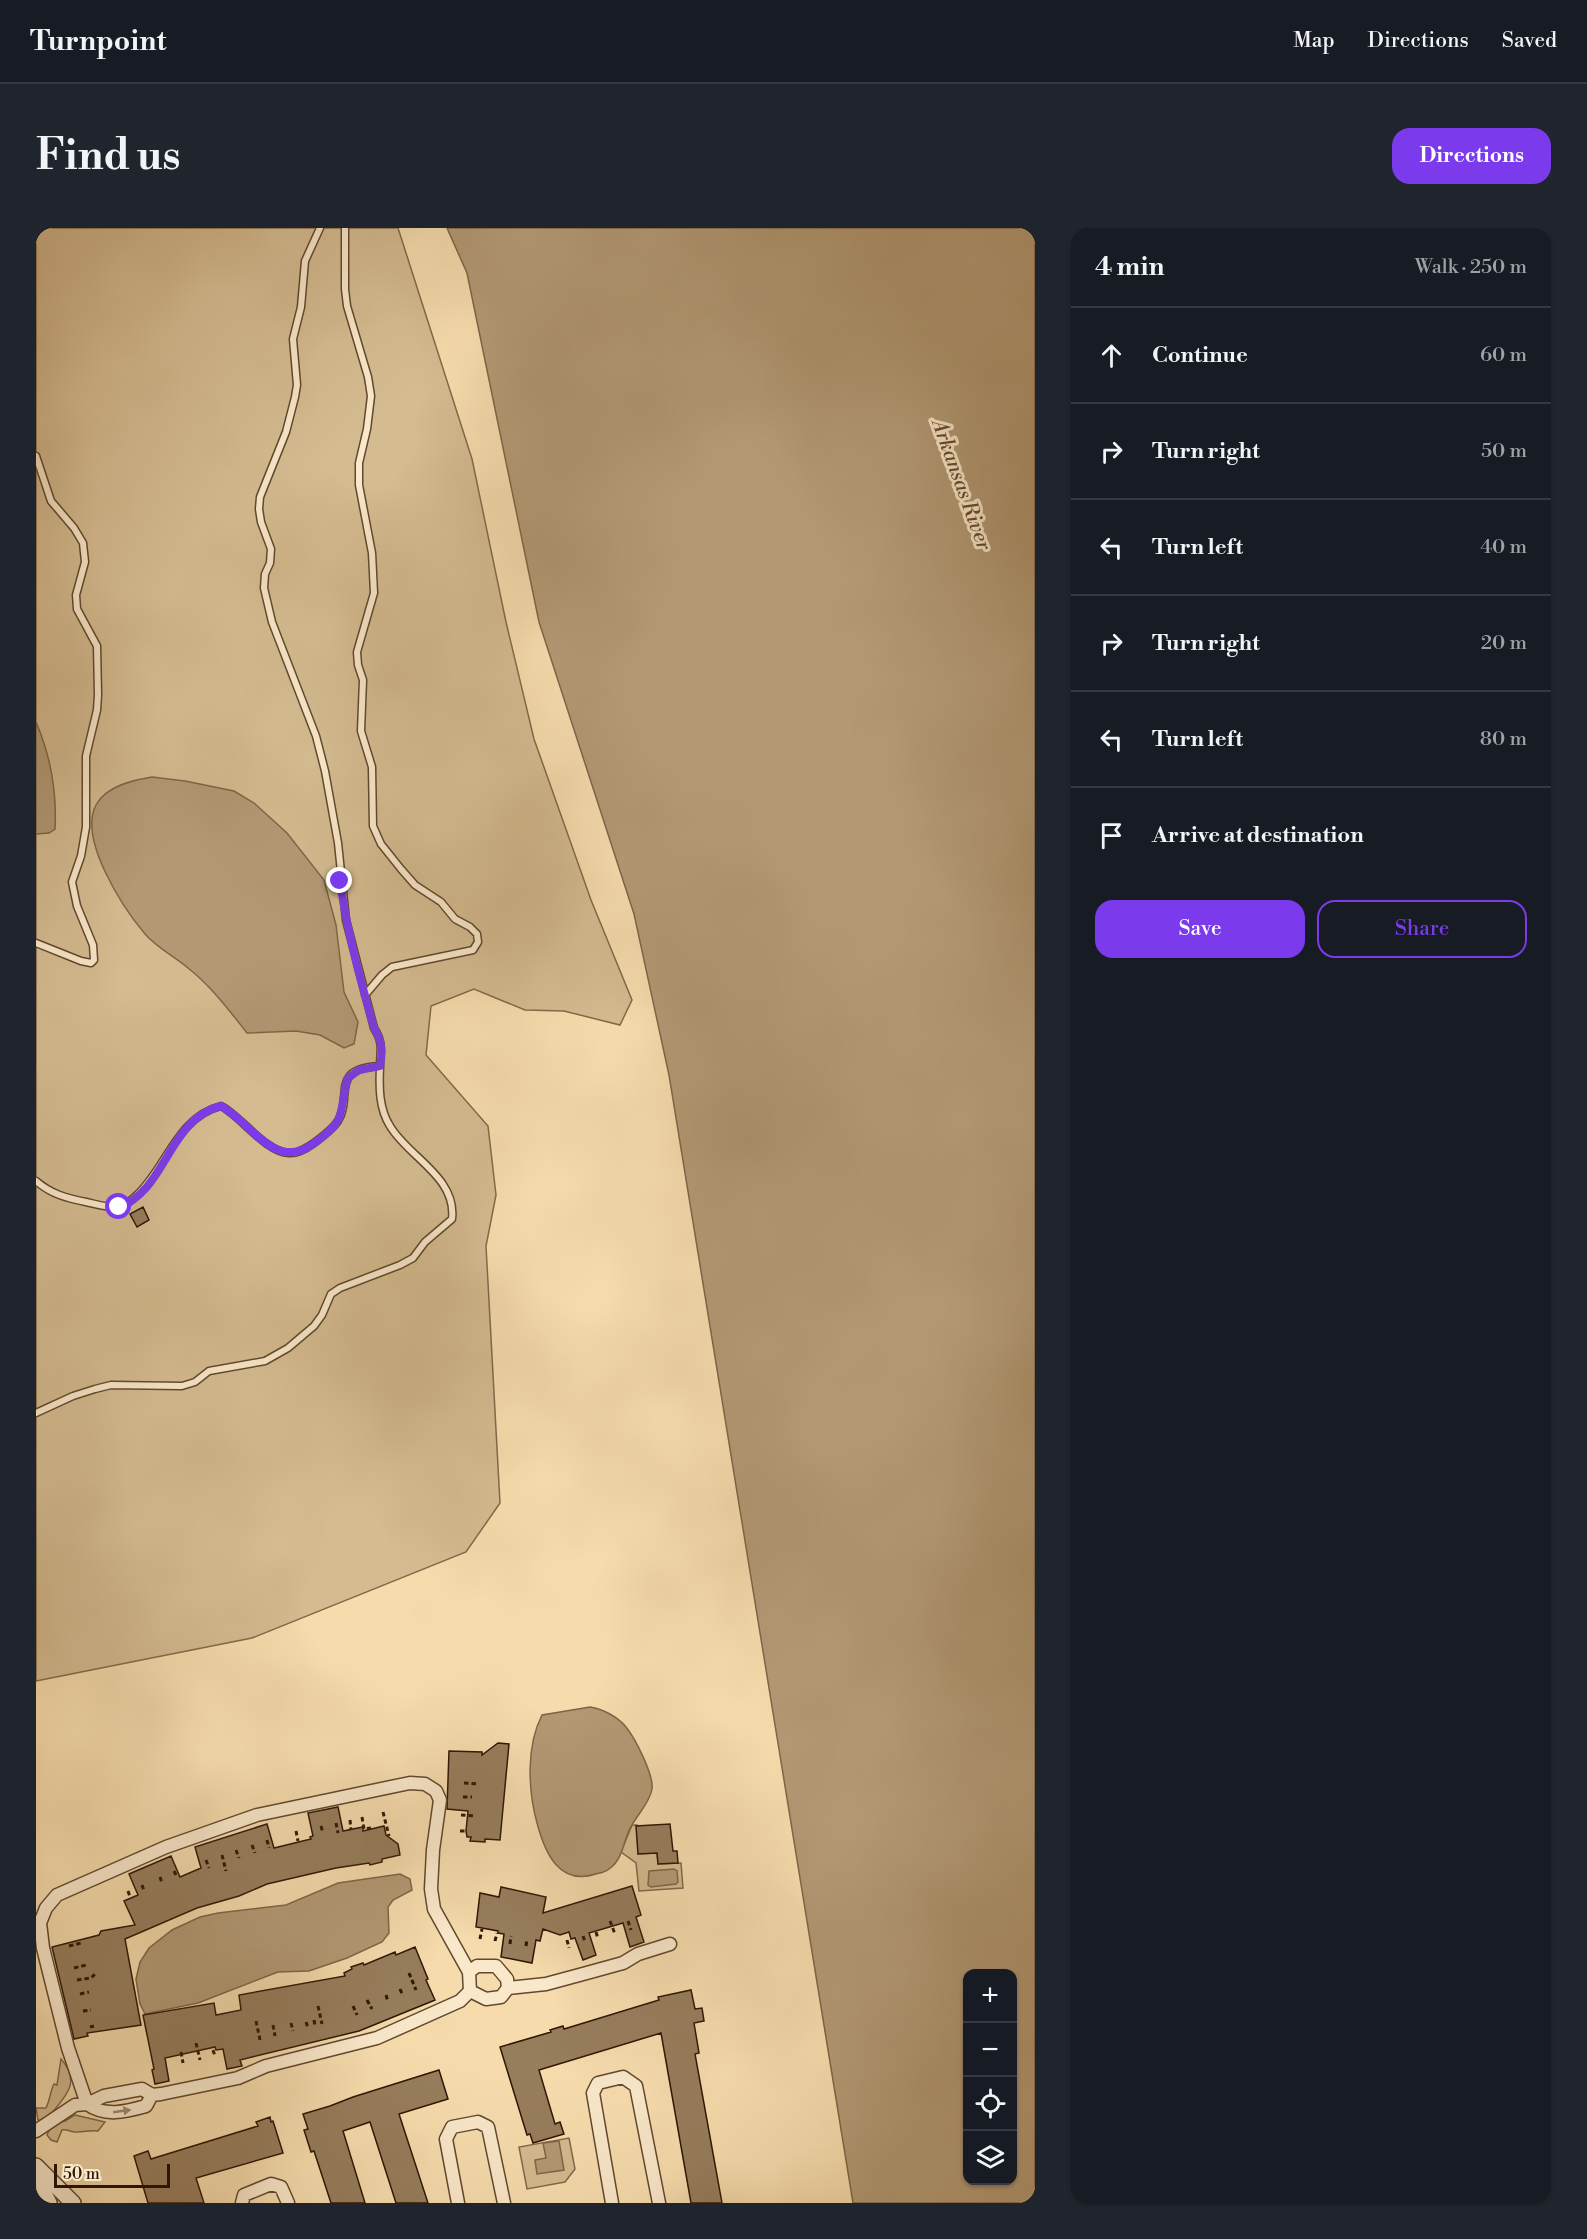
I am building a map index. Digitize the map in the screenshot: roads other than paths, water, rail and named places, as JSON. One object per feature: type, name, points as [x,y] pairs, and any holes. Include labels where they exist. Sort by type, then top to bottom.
[{"type":"street","points":[[36,2130],[75,2105],[87,2104],[104,2096],[142,2089],[152,2094],[238,2078],[266,2066],[377,2038],[460,2001],[470,1991],[469,1972],[434,1909],[431,1889],[440,1800],[436,1791],[425,1784],[410,1783],[275,1809],[166,1847],[57,1894],[38,1922],[39,1943],[68,2049],[87,2104],[102,2113],[112,2112],[146,2106],[152,2094]]},
{"type":"street","points":[[508,1988],[546,1984],[583,1974],[623,1963],[638,1954],[670,1944]]},
{"type":"street","points":[[469,1972],[477,1966],[496,1966],[507,1979],[508,1988],[501,1997],[486,2000],[470,1991]]},
{"type":"street","points":[[608,2202],[593,2093],[598,2083],[623,2077],[636,2086],[659,2203]]},
{"type":"street","points":[[458,2203],[446,2139],[452,2127],[478,2122],[488,2127],[504,2203]]},
{"type":"street","points":[[36,2166],[73,2203]]},
{"type":"street","points":[[36,2178],[49,2203]]},
{"type":"street","points":[[242,2203],[244,2195],[271,2184],[281,2187],[288,2203]]},
{"type":"lane","points":[[36,1413],[73,1396],[103,1387],[182,1386],[195,1382],[209,1371],[265,1361],[288,1348],[314,1326],[322,1315],[331,1294],[349,1282],[400,1265],[413,1258],[425,1242],[452,1219],[453,1210],[445,1188],[432,1170],[404,1144],[390,1127],[381,1107],[380,1038],[374,1028],[346,920],[338,843],[325,771],[316,736],[272,622],[264,588],[271,549],[261,522],[260,497],[286,432],[295,397],[297,385],[293,339],[301,307],[305,261],[320,228]]},
{"type":"lane","points":[[345,228],[347,306],[368,377],[371,396],[359,474],[372,553],[374,593],[357,652],[363,680],[361,731],[372,767],[373,826],[381,844],[401,869],[416,885],[441,902],[455,919],[470,927],[477,934],[478,942],[473,950],[392,967],[365,995]]},
{"type":"lane","points":[[36,456],[51,501],[74,528],[83,543],[85,562],[75,595],[77,609],[97,646],[98,687],[97,710],[86,756],[86,827],[81,856],[72,882],[77,906],[93,945],[94,960],[91,963],[81,961],[36,943]]},
{"type":"lane","points":[[36,1181],[55,1195],[106,1206],[119,1207],[128,1204],[150,1183],[189,1124],[210,1109],[221,1106],[229,1110],[253,1134],[275,1148],[288,1153],[305,1150],[325,1136],[338,1121],[348,1078],[359,1070],[380,1066]]},
{"type":"water","name":"Arkansas River","points":[[447,228],[1035,228],[1035,2203],[853,2203],[669,1075],[634,914],[539,622],[467,273]]},
{"type":"water","points":[[36,722],[46,748],[52,774],[55,829],[49,833],[36,834]]},
{"type":"water","points":[[152,777],[234,791],[254,803],[287,833],[324,880],[336,925],[344,992],[358,1022],[354,1044],[344,1048],[320,1035],[296,1031],[247,1033],[204,983],[145,934],[115,891],[106,872],[93,836],[92,819],[96,805],[106,793],[129,782]]},
{"type":"water","points":[[590,1707],[610,1714],[626,1727],[647,1766],[652,1789],[629,1831],[618,1860],[605,1872],[583,1876],[563,1871],[549,1855],[544,1845],[534,1810],[530,1768],[533,1740],[542,1715]]},
{"type":"water","points":[[674,1869],[677,1871],[678,1882],[676,1884],[651,1887],[648,1885],[649,1871]]},
{"type":"water","points":[[400,1874],[410,1879],[412,1890],[393,1900],[388,1907],[389,1933],[382,1942],[347,1958],[309,1971],[278,1972],[198,2003],[145,2014],[140,2004],[136,1979],[140,1962],[149,1948],[172,1930],[200,1917],[218,1913],[286,1905],[338,1883]]},
{"type":"water","points":[[559,2141],[564,2170],[537,2174],[535,2160],[546,2158],[543,2143]]}]
